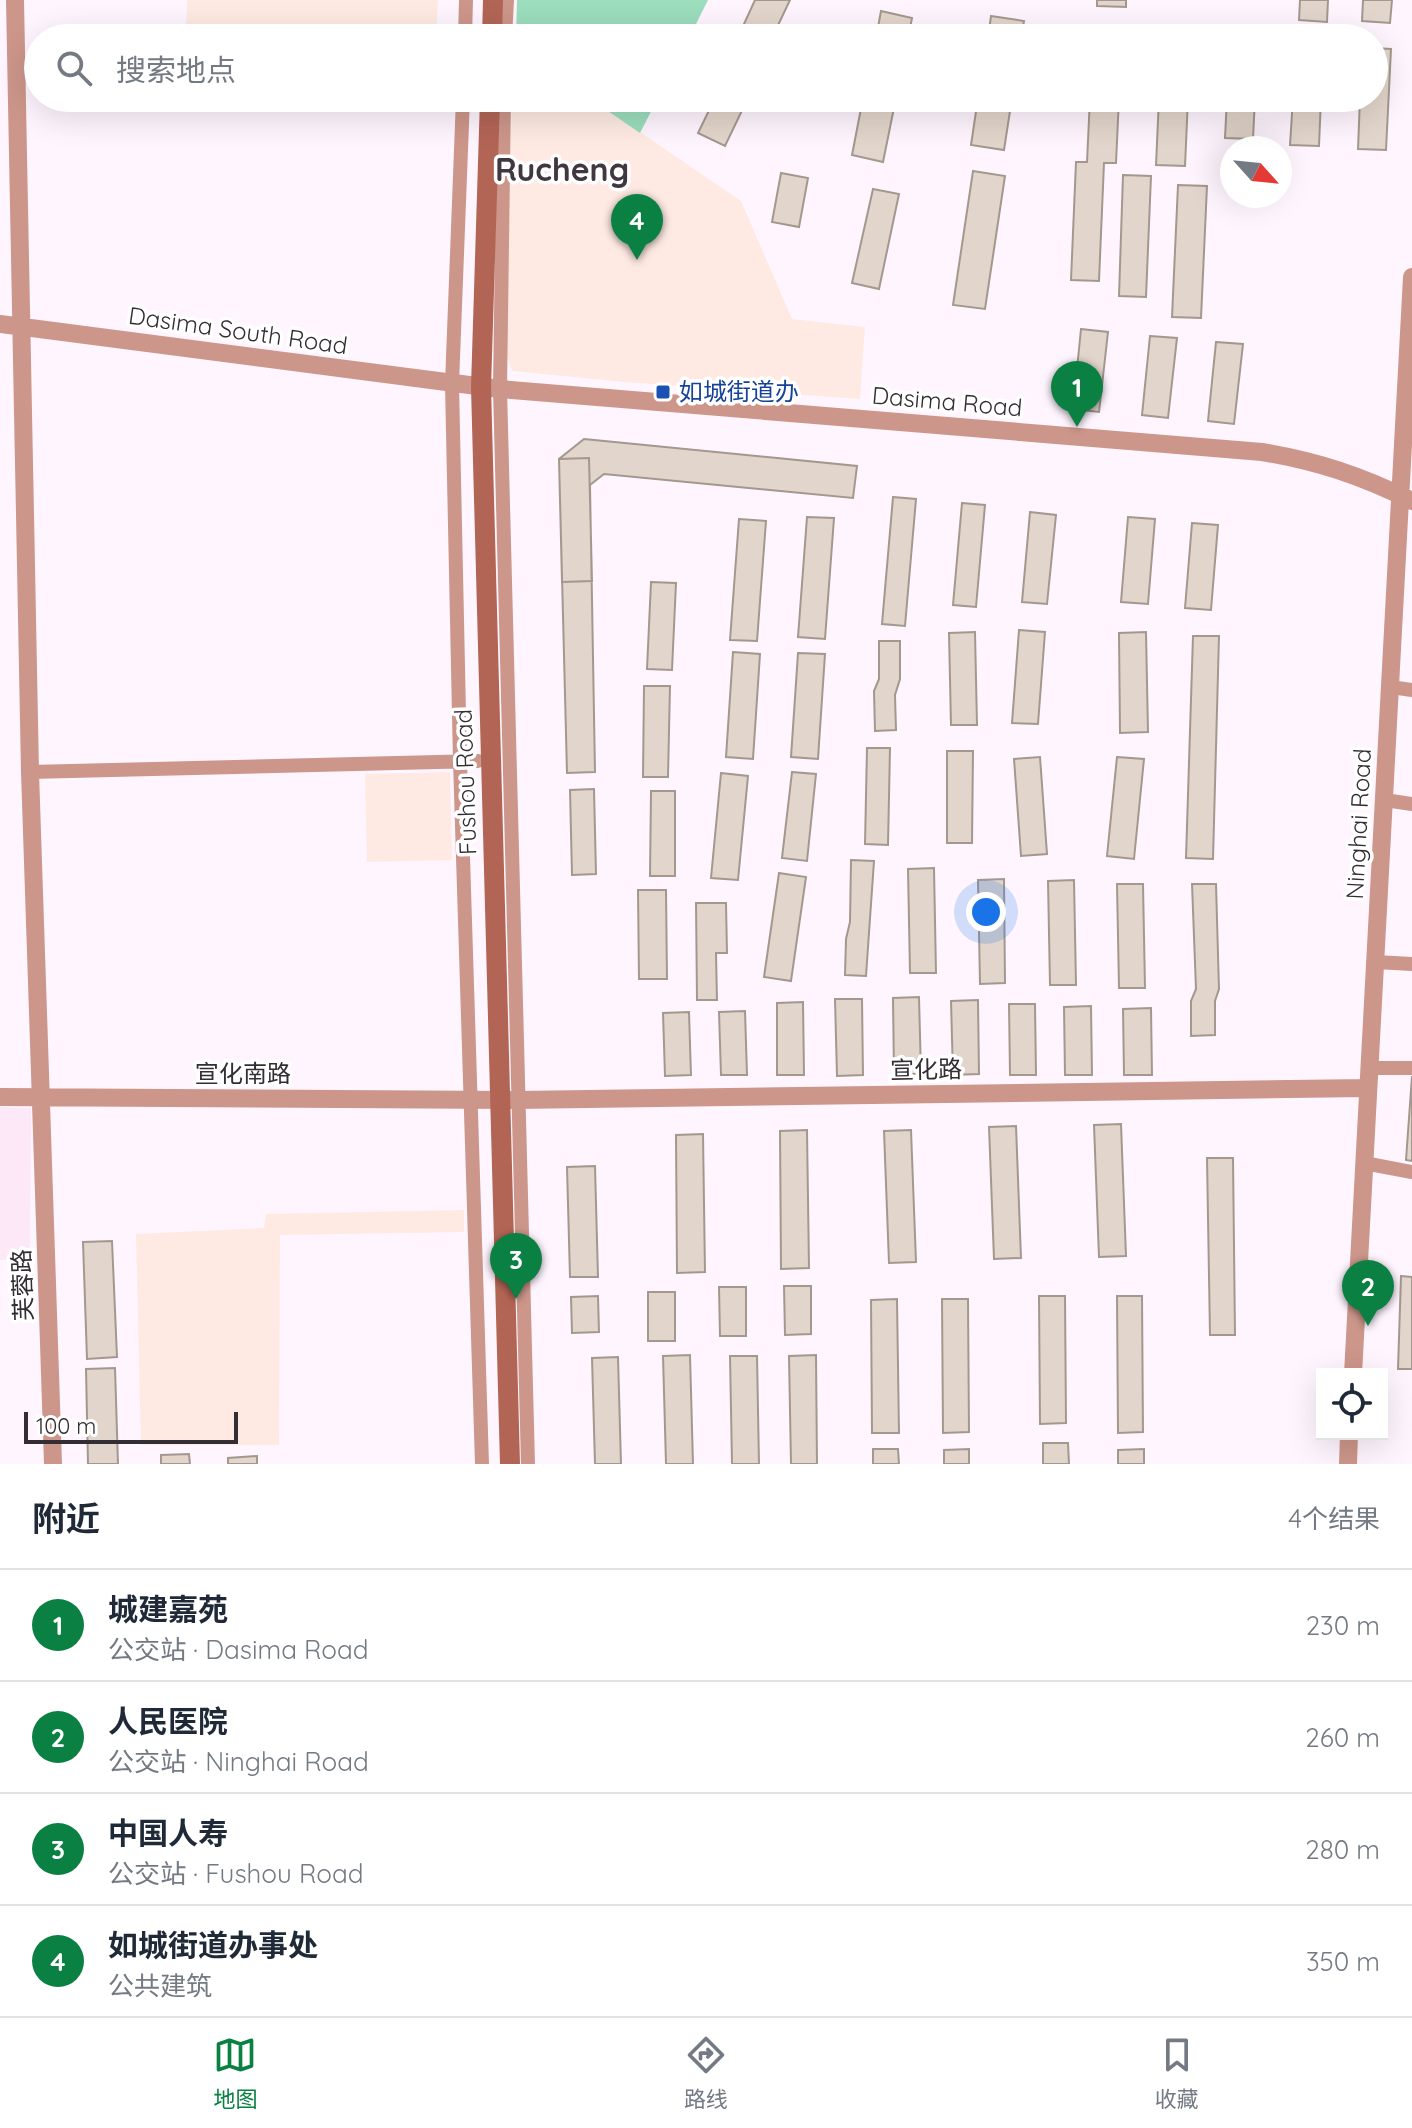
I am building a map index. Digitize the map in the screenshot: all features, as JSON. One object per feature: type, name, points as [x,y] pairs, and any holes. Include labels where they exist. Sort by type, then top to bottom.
[{"type":"main road","points":[[480,24],[481,0]]},
{"type":"main road","points":[[492,24],[493,0]]},
{"type":"main road","name":"Fushou Road","points":[[478,112],[469,761],[493,1099],[510,1464]]},
{"type":"main road","name":"Fushou Road","points":[[489,112],[476,386],[493,1099],[497,1464]]},
{"type":"street","name":"芙蓉路","points":[[15,0],[30,772],[53,1464]]},
{"type":"street","points":[[465,24],[466,0]]},
{"type":"street","points":[[506,24],[507,0]]},
{"type":"street","points":[[464,112],[476,386]]},
{"type":"street","points":[[476,386],[503,112]]},
{"type":"street","name":"Ninghai Road","points":[[1353,1368],[1368,1068],[1406,488],[1412,277]]},
{"type":"street","name":"Dasima South Road","points":[[0,324],[476,386]]},
{"type":"street","name":"Dasima Road","points":[[476,386],[1262,452],[1317,463],[1406,488]]},
{"type":"street","points":[[1391,687],[1412,690]]},
{"type":"street","points":[[30,772],[469,761]]},
{"type":"street","points":[[1385,800],[1412,804]]},
{"type":"street","points":[[1376,962],[1412,964]]},
{"type":"street","points":[[1368,1068],[1412,1068]]},
{"type":"street","name":"宣化路","points":[[493,1099],[1367,1088]]},
{"type":"street","name":"宣化南路","points":[[0,1097],[493,1099]]},
{"type":"street","points":[[482,1464],[493,1099]]},
{"type":"street","points":[[493,1099],[528,1464]]},
{"type":"street","points":[[1364,1163],[1412,1172]]},
{"type":"street","points":[[1348,1464],[1349,1440]]},
{"type":"shaded area","points":[[187,0],[438,0],[437,24],[186,24]]},
{"type":"shaded area","points":[[512,112],[611,112],[741,201],[792,319],[865,327],[860,399],[512,371],[505,349]]},
{"type":"shaded area","points":[[450,772],[452,860],[367,862],[365,774]]},
{"type":"shaded area","points":[[0,1107],[31,1108],[30,1259],[0,1260]]},
{"type":"shaded area","points":[[464,1210],[464,1232],[280,1235],[279,1445],[141,1445],[136,1234],[264,1228],[266,1214]]},
{"type":"green space","points":[[517,0],[708,0],[696,24],[516,24]]},
{"type":"green space","points":[[609,112],[651,112],[640,133]]},
{"type":"building","points":[[755,0],[790,0],[779,24],[744,24]]},
{"type":"building","points":[[1097,0],[1126,0],[1126,7],[1097,6]]},
{"type":"building","points":[[1300,0],[1328,0],[1327,22],[1299,20]]},
{"type":"building","points":[[1363,0],[1392,0],[1390,23],[1362,21]]},
{"type":"building","points":[[881,11],[912,18],[911,24],[879,24]]},
{"type":"building","points":[[991,16],[1024,21],[1023,24],[990,24]]},
{"type":"building","points":[[1388,49],[1391,49],[1388,110]]},
{"type":"building","points":[[708,112],[741,112],[725,146],[698,133]]},
{"type":"building","points":[[860,112],[893,112],[883,162],[852,155]]},
{"type":"building","points":[[976,112],[1010,112],[1004,150],[971,145]]},
{"type":"building","points":[[1089,112],[1118,112],[1116,163],[1104,163],[1099,281],[1071,280],[1076,162],[1087,162]]},
{"type":"building","points":[[1158,112],[1187,112],[1185,166],[1156,165]]},
{"type":"building","points":[[1226,112],[1254,112],[1253,136],[1225,136]]},
{"type":"building","points":[[1292,112],[1320,112],[1319,146],[1292,145]]},
{"type":"building","points":[[1359,112],[1388,112],[1386,150],[1358,149]]},
{"type":"building","points":[[973,171],[1005,176],[985,309],[953,305]]},
{"type":"building","points":[[781,173],[808,178],[799,227],[772,222]]},
{"type":"building","points":[[1123,175],[1151,176],[1146,297],[1119,296]]},
{"type":"building","points":[[1178,185],[1207,186],[1201,318],[1172,317]]},
{"type":"building","points":[[873,189],[899,194],[879,289],[852,283]]},
{"type":"building","points":[[1081,329],[1108,332],[1099,412],[1073,409]]},
{"type":"building","points":[[1150,336],[1177,338],[1168,418],[1142,415]]},
{"type":"building","points":[[1216,342],[1243,344],[1234,424],[1208,421]]},
{"type":"building","points":[[584,439],[857,466],[853,498],[604,474],[590,485],[595,772],[567,773],[559,459]]},
{"type":"building","points":[[589,458],[592,581],[562,582],[559,459]]},
{"type":"building","points":[[893,497],[916,499],[905,626],[882,624]]},
{"type":"building","points":[[962,503],[985,505],[976,607],[953,605]]},
{"type":"building","points":[[1030,512],[1056,515],[1047,604],[1022,602]]},
{"type":"building","points":[[807,517],[834,518],[825,639],[798,637]]},
{"type":"building","points":[[1128,517],[1155,519],[1148,604],[1121,602]]},
{"type":"building","points":[[739,519],[766,521],[757,641],[730,640]]},
{"type":"building","points":[[1192,523],[1218,525],[1211,610],[1185,608]]},
{"type":"building","points":[[651,582],[676,583],[672,670],[647,669]]},
{"type":"building","points":[[1019,630],[1045,632],[1038,724],[1012,723]]},
{"type":"building","points":[[975,632],[977,725],[951,725],[949,633]]},
{"type":"building","points":[[1146,632],[1148,732],[1120,733],[1119,633]]},
{"type":"building","points":[[1193,636],[1219,636],[1213,859],[1186,858]]},
{"type":"building","points":[[879,641],[900,641],[900,679],[895,695],[896,730],[875,731],[874,691],[879,679]]},
{"type":"building","points":[[733,652],[760,654],[753,759],[726,757]]},
{"type":"building","points":[[798,653],[825,654],[818,759],[791,757]]},
{"type":"building","points":[[644,686],[670,686],[668,777],[643,777]]},
{"type":"building","points":[[867,748],[890,748],[888,845],[865,844]]},
{"type":"building","points":[[947,751],[973,751],[972,843],[947,843]]},
{"type":"building","points":[[1040,757],[1047,854],[1021,856],[1014,759]]},
{"type":"building","points":[[1117,757],[1144,759],[1134,859],[1107,856]]},
{"type":"building","points":[[792,772],[816,774],[807,861],[782,858]]},
{"type":"building","points":[[721,773],[748,776],[738,880],[711,878]]},
{"type":"building","points":[[594,789],[596,874],[572,875],[570,790]]},
{"type":"building","points":[[651,791],[675,791],[675,876],[650,876]]},
{"type":"building","points":[[851,860],[874,861],[866,976],[845,975]]},
{"type":"building","points":[[934,868],[936,973],[910,973],[908,869]]},
{"type":"building","points":[[779,873],[806,877],[791,981],[764,977]]},
{"type":"building","points":[[1004,879],[1005,983],[980,984],[978,880]]},
{"type":"building","points":[[1074,880],[1076,985],[1050,985],[1048,881]]},
{"type":"building","points":[[1117,884],[1143,884],[1145,988],[1119,988]]},
{"type":"building","points":[[1192,884],[1216,884],[1219,989],[1215,1001],[1215,1035],[1191,1036],[1191,1001],[1196,989]]},
{"type":"building","points":[[638,890],[666,890],[667,979],[639,979]]},
{"type":"building","points":[[696,903],[726,903],[727,953],[716,953],[717,1000],[697,1000]]},
{"type":"building","points":[[919,997],[921,1074],[894,1074],[893,998]]},
{"type":"building","points":[[835,999],[862,999],[863,1075],[837,1076]]},
{"type":"building","points":[[978,1000],[979,1074],[953,1075],[951,1001]]},
{"type":"building","points":[[803,1002],[804,1075],[777,1075],[777,1003]]},
{"type":"building","points":[[1009,1004],[1035,1004],[1036,1075],[1010,1075]]},
{"type":"building","points":[[1091,1006],[1092,1075],[1065,1075],[1064,1007]]},
{"type":"building","points":[[1151,1008],[1152,1075],[1124,1075],[1123,1009]]},
{"type":"building","points":[[745,1011],[747,1075],[721,1075],[719,1012]]},
{"type":"building","points":[[689,1012],[691,1075],[665,1076],[663,1013]]},
{"type":"building","points":[[1412,1076],[1412,1161],[1406,1160]]},
{"type":"building","points":[[1121,1124],[1126,1256],[1099,1257],[1094,1125]]},
{"type":"building","points":[[1016,1126],[1021,1258],[994,1259],[989,1127]]},
{"type":"building","points":[[807,1130],[809,1268],[781,1269],[780,1131]]},
{"type":"building","points":[[911,1130],[916,1262],[889,1263],[884,1131]]},
{"type":"building","points":[[703,1134],[705,1272],[677,1273],[676,1135]]},
{"type":"building","points":[[1207,1158],[1233,1158],[1235,1335],[1210,1335]]},
{"type":"building","points":[[595,1166],[598,1277],[570,1277],[567,1167]]},
{"type":"building","points":[[112,1241],[117,1357],[87,1359],[83,1242]]},
{"type":"building","points":[[1401,1276],[1412,1277],[1412,1369],[1398,1369]]},
{"type":"building","points":[[784,1286],[811,1286],[811,1334],[785,1335]]},
{"type":"building","points":[[719,1287],[746,1287],[746,1336],[720,1336]]},
{"type":"building","points":[[648,1292],[675,1292],[675,1341],[648,1341]]},
{"type":"building","points":[[598,1296],[599,1332],[572,1333],[571,1297]]},
{"type":"building","points":[[1039,1296],[1065,1296],[1066,1423],[1040,1424]]},
{"type":"building","points":[[1117,1296],[1142,1296],[1143,1432],[1118,1433]]},
{"type":"building","points":[[897,1299],[899,1433],[872,1433],[871,1300]]},
{"type":"building","points":[[942,1299],[968,1299],[969,1432],[943,1433]]},
{"type":"building","points":[[690,1355],[693,1464],[666,1464],[663,1356]]},
{"type":"building","points":[[816,1355],[817,1464],[791,1464],[789,1356]]},
{"type":"building","points":[[730,1356],[757,1356],[759,1464],[732,1464]]},
{"type":"building","points":[[618,1357],[621,1464],[595,1464],[592,1358]]},
{"type":"building","points":[[115,1368],[118,1464],[88,1464],[86,1369]]},
{"type":"building","points":[[1043,1443],[1068,1443],[1069,1464],[1043,1464]]},
{"type":"building","points":[[873,1449],[898,1449],[899,1464],[873,1464]]},
{"type":"building","points":[[969,1449],[969,1464],[944,1464],[944,1450]]},
{"type":"building","points":[[1144,1449],[1144,1464],[1118,1464],[1118,1450]]},
{"type":"building","points":[[189,1454],[190,1464],[161,1464],[161,1455]]},
{"type":"building","points":[[257,1456],[257,1464],[228,1464],[228,1458]]},
{"type":"place","name":"如城街道办事处","points":[[637,260]]},
{"type":"place","name":"如城街道办","points":[[663,392]]},
{"type":"place","name":"城建嘉苑","points":[[1077,427]]},
{"type":"place","name":"中国人寿","points":[[516,1299]]},
{"type":"place","name":"人民医院","points":[[1368,1326]]},
{"type":"district","name":"Rucheng","points":[[562,170]]}]
